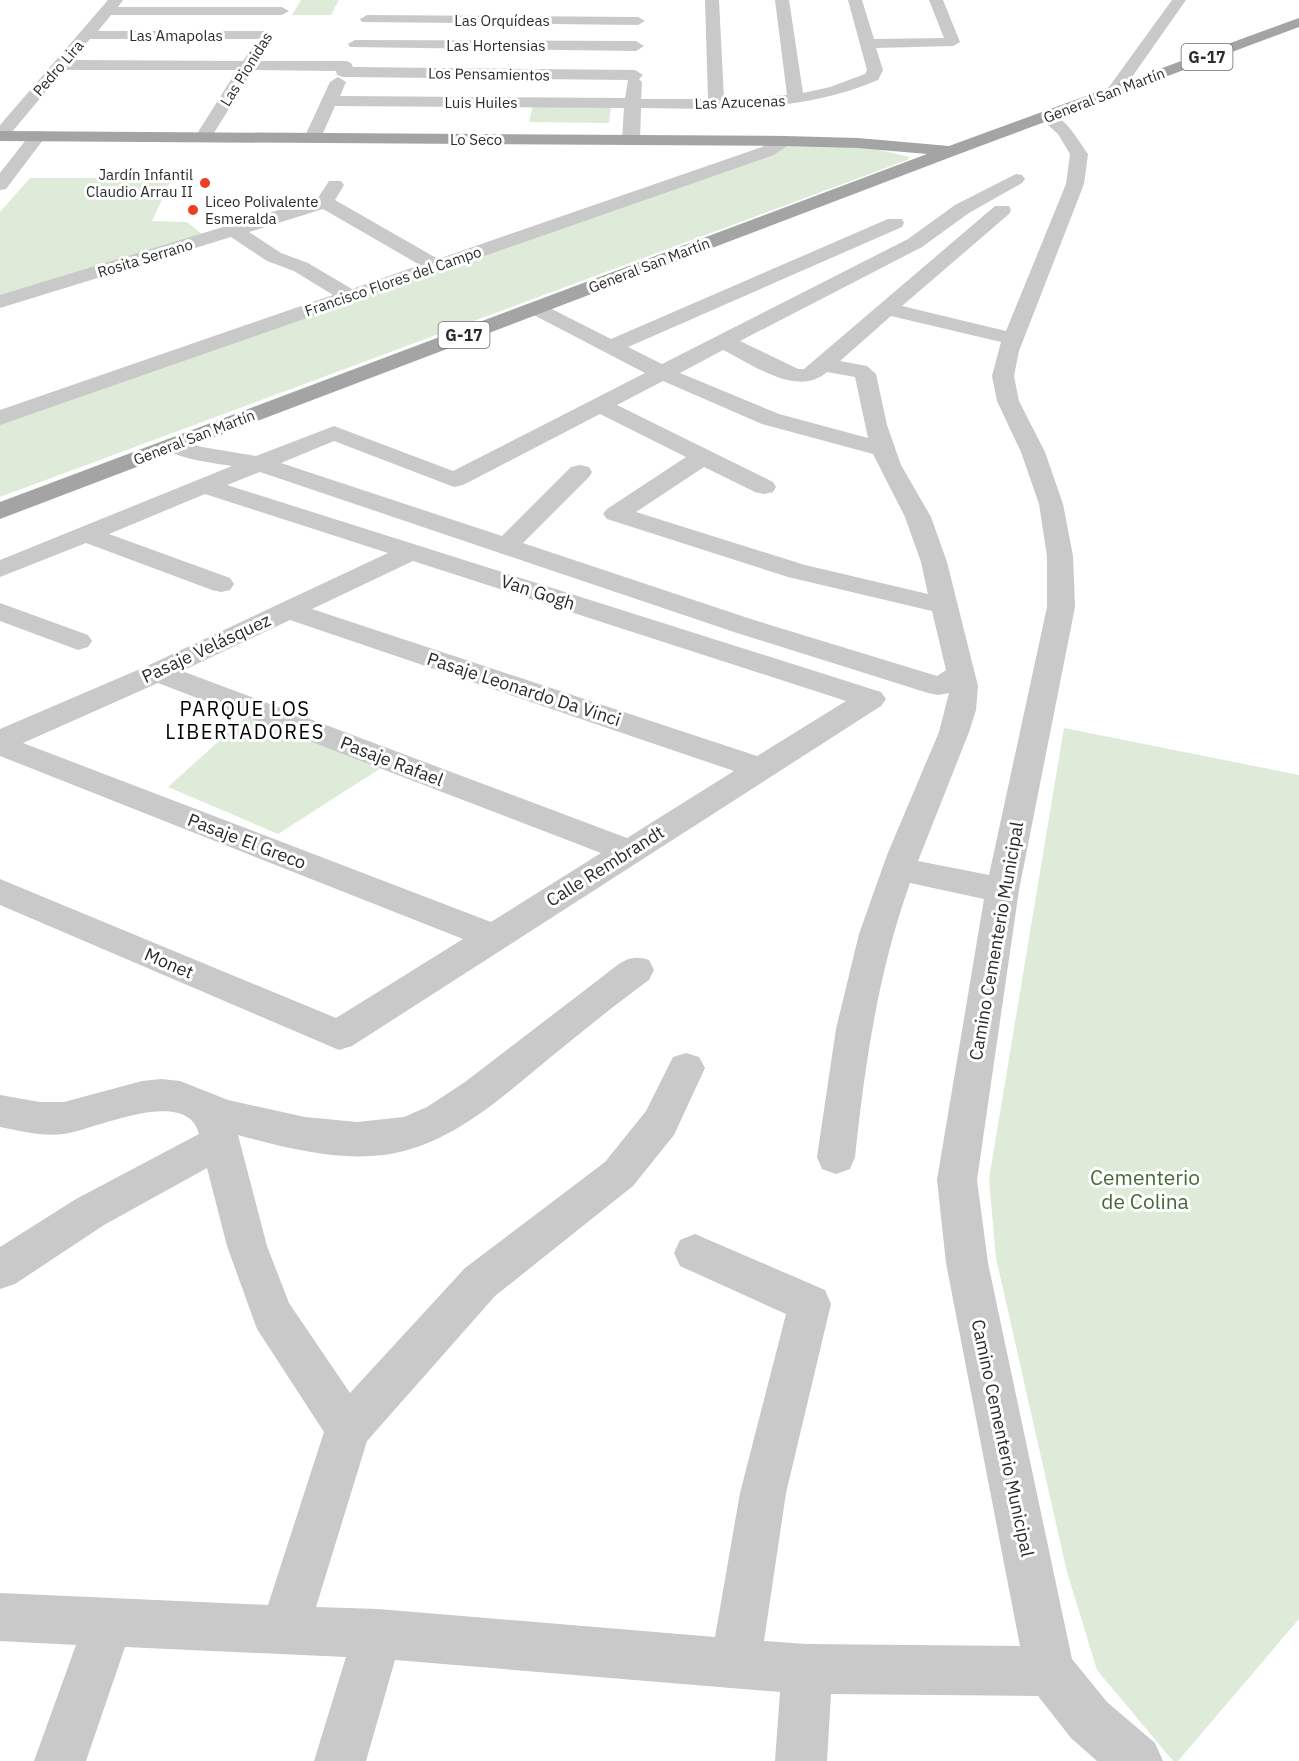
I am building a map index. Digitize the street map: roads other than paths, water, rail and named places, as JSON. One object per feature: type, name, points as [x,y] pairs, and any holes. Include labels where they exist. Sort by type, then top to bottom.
[{"type":"main road","name":"General San Martín","points":[[0,511],[953,150],[1299,22]]},
{"type":"main road","points":[[858,143],[1034,127],[1064,131],[1065,119],[1071,107]]},
{"type":"main road","name":"Lo Seco","points":[[0,136],[785,141],[858,143],[953,150]]},
{"type":"main road","points":[[858,143],[929,160]]},
{"type":"street","points":[[712,0],[716,104]]},
{"type":"street","points":[[782,0],[796,100]]},
{"type":"street","name":"Las Azucenas","points":[[633,103],[770,103],[796,100],[872,77],[875,70],[855,0]]},
{"type":"street","points":[[867,44],[953,42],[936,0]]},
{"type":"street","points":[[1114,91],[1179,0]]},
{"type":"street","points":[[313,138],[375,1]]},
{"type":"street","points":[[111,5],[286,5]]},
{"type":"street","name":"Pedro Lira","points":[[0,136],[111,5]]},
{"type":"street","name":"Las Pionidas","points":[[203,137],[286,5]]},
{"type":"street","name":"Las Orquídeas","points":[[367,19],[638,15],[636,46]]},
{"type":"street","name":"Las Amapolas","points":[[86,35],[267,35]]},
{"type":"street","name":"Las Hortensias","points":[[356,44],[636,46]]},
{"type":"street","points":[[630,140],[636,46]]},
{"type":"street","name":"Los Pensamientos","points":[[60,65],[248,66],[634,75]]},
{"type":"street","name":"Luis Huiles","points":[[330,101],[633,103]]},
{"type":"street","name":"Camino Cementerio Municipal","points":[[1047,117],[1064,131],[1079,154],[1075,184],[1005,363],[1004,388],[1013,414],[1033,452],[1051,504],[1060,556],[1061,599],[1002,890],[957,1180],[967,1263],[1050,1671],[1089,1720],[1137,1761]]},
{"type":"street","points":[[0,185],[38,136]]},
{"type":"street","name":"Francisco Flores del Campo","points":[[0,418],[768,151],[785,141]]},
{"type":"street","points":[[0,151],[25,152]]},
{"type":"street","points":[[0,569],[334,433],[454,480],[915,243],[962,208],[1016,179]]},
{"type":"street","name":"Rosita Serrano","points":[[0,302],[235,231],[330,194],[436,266]]},
{"type":"street","points":[[722,341],[798,377],[810,375],[1002,210]]},
{"type":"street","points":[[611,347],[895,223]]},
{"type":"street","points":[[235,231],[274,258],[301,267],[349,296]]},
{"type":"street","points":[[535,308],[662,372],[755,413],[816,432],[883,448]]},
{"type":"street","points":[[887,309],[1014,339]]},
{"type":"street","points":[[822,364],[859,370],[865,374],[869,401],[889,465],[918,517],[934,562],[962,672],[964,700],[959,723],[936,775],[869,957],[843,1084],[836,1157]]},
{"type":"street","points":[[599,405],[764,487]]},
{"type":"street","points":[[174,445],[198,453],[260,464],[744,626],[938,686],[944,685],[962,672]]},
{"type":"street","points":[[703,457],[616,514],[796,571],[944,606]]},
{"type":"street","points":[[506,547],[580,472]]},
{"type":"street","name":"Van Gogh","points":[[205,486],[871,699]]},
{"type":"street","points":[[86,534],[221,584]]},
{"type":"street","name":"Pasaje Velásquez","points":[[0,743],[412,552]]},
{"type":"street","name":"Pasaje Leonardo Da Vinci","points":[[287,610],[762,769]]},
{"type":"street","points":[[0,611],[78,641]]},
{"type":"street","name":"Pasaje Rafael","points":[[156,672],[628,851]]},
{"type":"street","name":"Calle Rembrandt","points":[[339,1035],[871,699]]},
{"type":"street","name":"Pasaje El Greco","points":[[0,743],[493,937]]},
{"type":"street","points":[[900,869],[1002,890]]},
{"type":"street","name":"Monet","points":[[0,891],[339,1035]]},
{"type":"street","points":[[0,1270],[90,1212],[214,1126],[255,1126],[328,1136],[365,1137],[403,1134],[433,1122],[487,1087],[575,1016],[638,970]]},
{"type":"street","points":[[285,1629],[348,1428],[480,1282],[529,1242],[585,1203],[619,1174],[660,1122],[675,1095],[686,1068]]},
{"type":"street","points":[[0,1111],[46,1119],[63,1118],[90,1113],[140,1096],[163,1095],[185,1098],[214,1126],[247,1246],[272,1315],[348,1428]]},
{"type":"street","points":[[695,1253],[810,1304],[767,1471],[750,1562],[735,1663]]},
{"type":"street","points":[[0,1617],[378,1634],[807,1669],[1050,1671]]},
{"type":"street","points":[[60,1761],[108,1623]]},
{"type":"street","points":[[340,1761],[378,1634]]},
{"type":"street","points":[[801,1761],[807,1669]]},
{"type":"place","name":"Jardín Infantil Claudio Arrau II","points":[[205,183]]},
{"type":"place","name":"Liceo Polivalente Esmeralda","points":[[193,210]]},
{"type":"district","name":"PARQUE LOS LIBERTADORES","points":[[245,720]]},
{"type":"park label","name":"Cementerio de Colina","points":[[1145,1189]]}]
